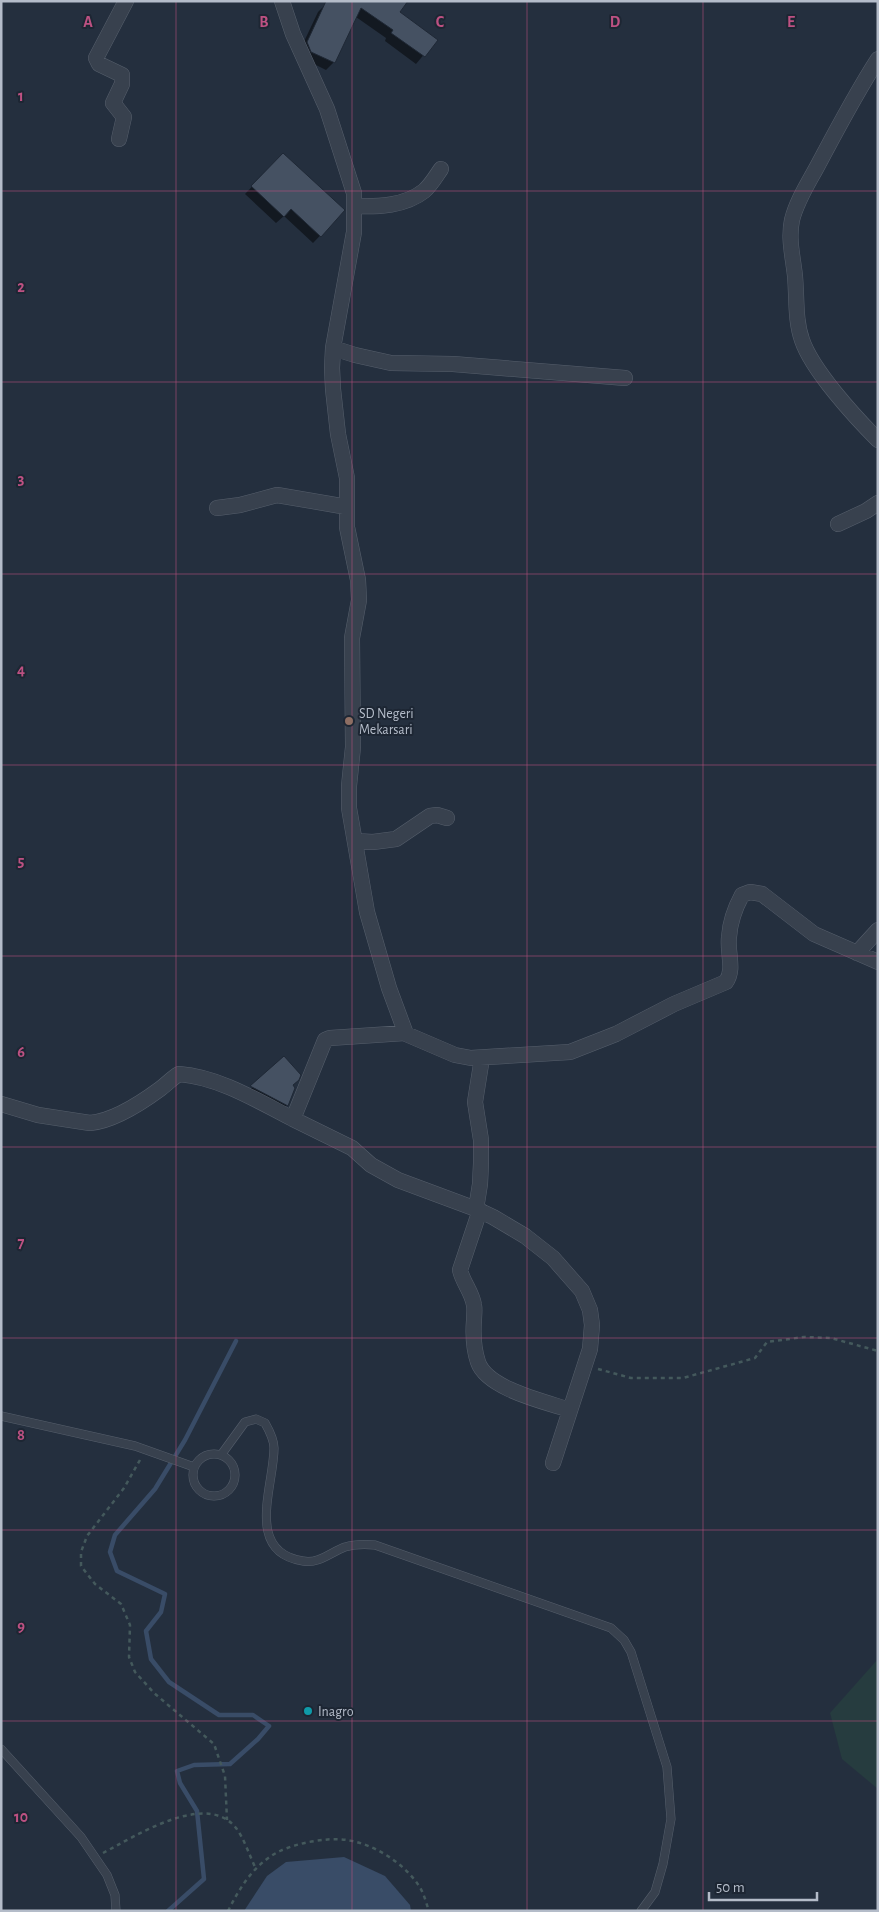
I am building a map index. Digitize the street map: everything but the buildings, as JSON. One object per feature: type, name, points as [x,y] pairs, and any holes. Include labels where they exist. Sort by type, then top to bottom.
[{"type":"street","points":[[119,139],[124,117],[113,103],[122,84],[122,75],[99,64],[96,58],[126,1]]},
{"type":"street","points":[[282,1],[293,34],[327,109],[352,182],[355,206],[352,243],[333,348],[333,388],[338,434],[347,478],[347,527],[358,580],[359,600],[352,638],[353,748],[349,808],[367,912],[389,988],[405,1033],[408,1036],[455,1055],[471,1058],[570,1052],[616,1034],[674,1004],[726,982],[730,975],[728,937],[733,916],[742,895],[750,892],[762,894],[814,934],[878,962]]},
{"type":"street","points":[[878,59],[834,131],[802,196],[792,220],[790,249],[795,276],[796,314],[802,340],[811,359],[821,373],[851,411],[878,440]]},
{"type":"street","points":[[355,206],[376,207],[388,205],[417,195],[428,187],[441,169]]},
{"type":"street","points":[[333,348],[391,363],[453,364],[625,378]]},
{"type":"street","points":[[217,508],[240,505],[277,495],[347,508]]},
{"type":"street","points":[[838,524],[866,511],[878,503]]},
{"type":"street","points":[[355,840],[380,842],[396,839],[430,816],[437,815],[447,818]]},
{"type":"street","points":[[857,953],[878,930]]},
{"type":"street","points":[[293,1119],[324,1041],[330,1038],[405,1033]]},
{"type":"street","points":[[482,1058],[475,1102],[481,1140],[478,1210],[460,1270],[462,1280],[475,1306],[475,1338],[478,1361],[482,1371],[496,1382],[531,1398],[570,1410]]},
{"type":"street","points":[[1,1104],[38,1114],[90,1123],[98,1122],[147,1098],[179,1074],[195,1076],[243,1094],[352,1148],[371,1165],[398,1180],[478,1210],[525,1236],[553,1258],[582,1291],[590,1310],[592,1325],[590,1349],[554,1462]]},
{"type":"lane","points":[[1,1416],[145,1449],[190,1466]]},
{"type":"lane","points":[[221,1455],[245,1422],[256,1418],[265,1423],[274,1446],[266,1515],[268,1538],[274,1547],[287,1555],[303,1561],[317,1560],[346,1547],[361,1544],[375,1545],[611,1628],[624,1640],[631,1652],[667,1767],[671,1819],[664,1864],[655,1892],[641,1911]]},
{"type":"lane","points":[[210,1454],[221,1455],[230,1462],[235,1472],[234,1483],[227,1492],[217,1496],[206,1495],[197,1488],[190,1466],[200,1458],[210,1454]]},
{"type":"lane","points":[[1,1749],[81,1837],[107,1876],[115,1895],[116,1911]]},
{"type":"path","points":[[584,1366],[632,1378],[683,1378],[756,1358],[767,1342],[804,1337],[830,1338],[878,1351]]},
{"type":"path","points":[[145,1449],[124,1488],[87,1536],[81,1552],[81,1566],[95,1584],[121,1604],[130,1625],[129,1657],[135,1672],[154,1694],[214,1744],[225,1776],[227,1820]]},
{"type":"path","points":[[95,1857],[161,1823],[210,1813],[227,1820],[236,1828],[256,1869]]},
{"type":"path","points":[[228,1911],[245,1880],[279,1851],[313,1841],[346,1840],[376,1850],[403,1868],[420,1887],[429,1911]]},
{"type":"green space","points":[[878,1659],[878,1789],[842,1759],[830,1713]]},
{"type":"water","points":[[344,1857],[385,1876],[410,1905],[411,1911],[244,1911],[267,1876],[286,1862]]},
{"type":"waterway","points":[[168,1911],[204,1879],[197,1811],[180,1783],[177,1771],[194,1765],[230,1764],[258,1739],[269,1726],[253,1715],[219,1715],[169,1682],[151,1659],[146,1631],[161,1612],[165,1594],[117,1571],[110,1552],[115,1535],[155,1489],[185,1440],[236,1341]]},
{"type":"place","name":"SD Negeri Mekarsari","points":[[349,721]]},
{"type":"place","name":"Inagro","points":[[308,1711]]}]
